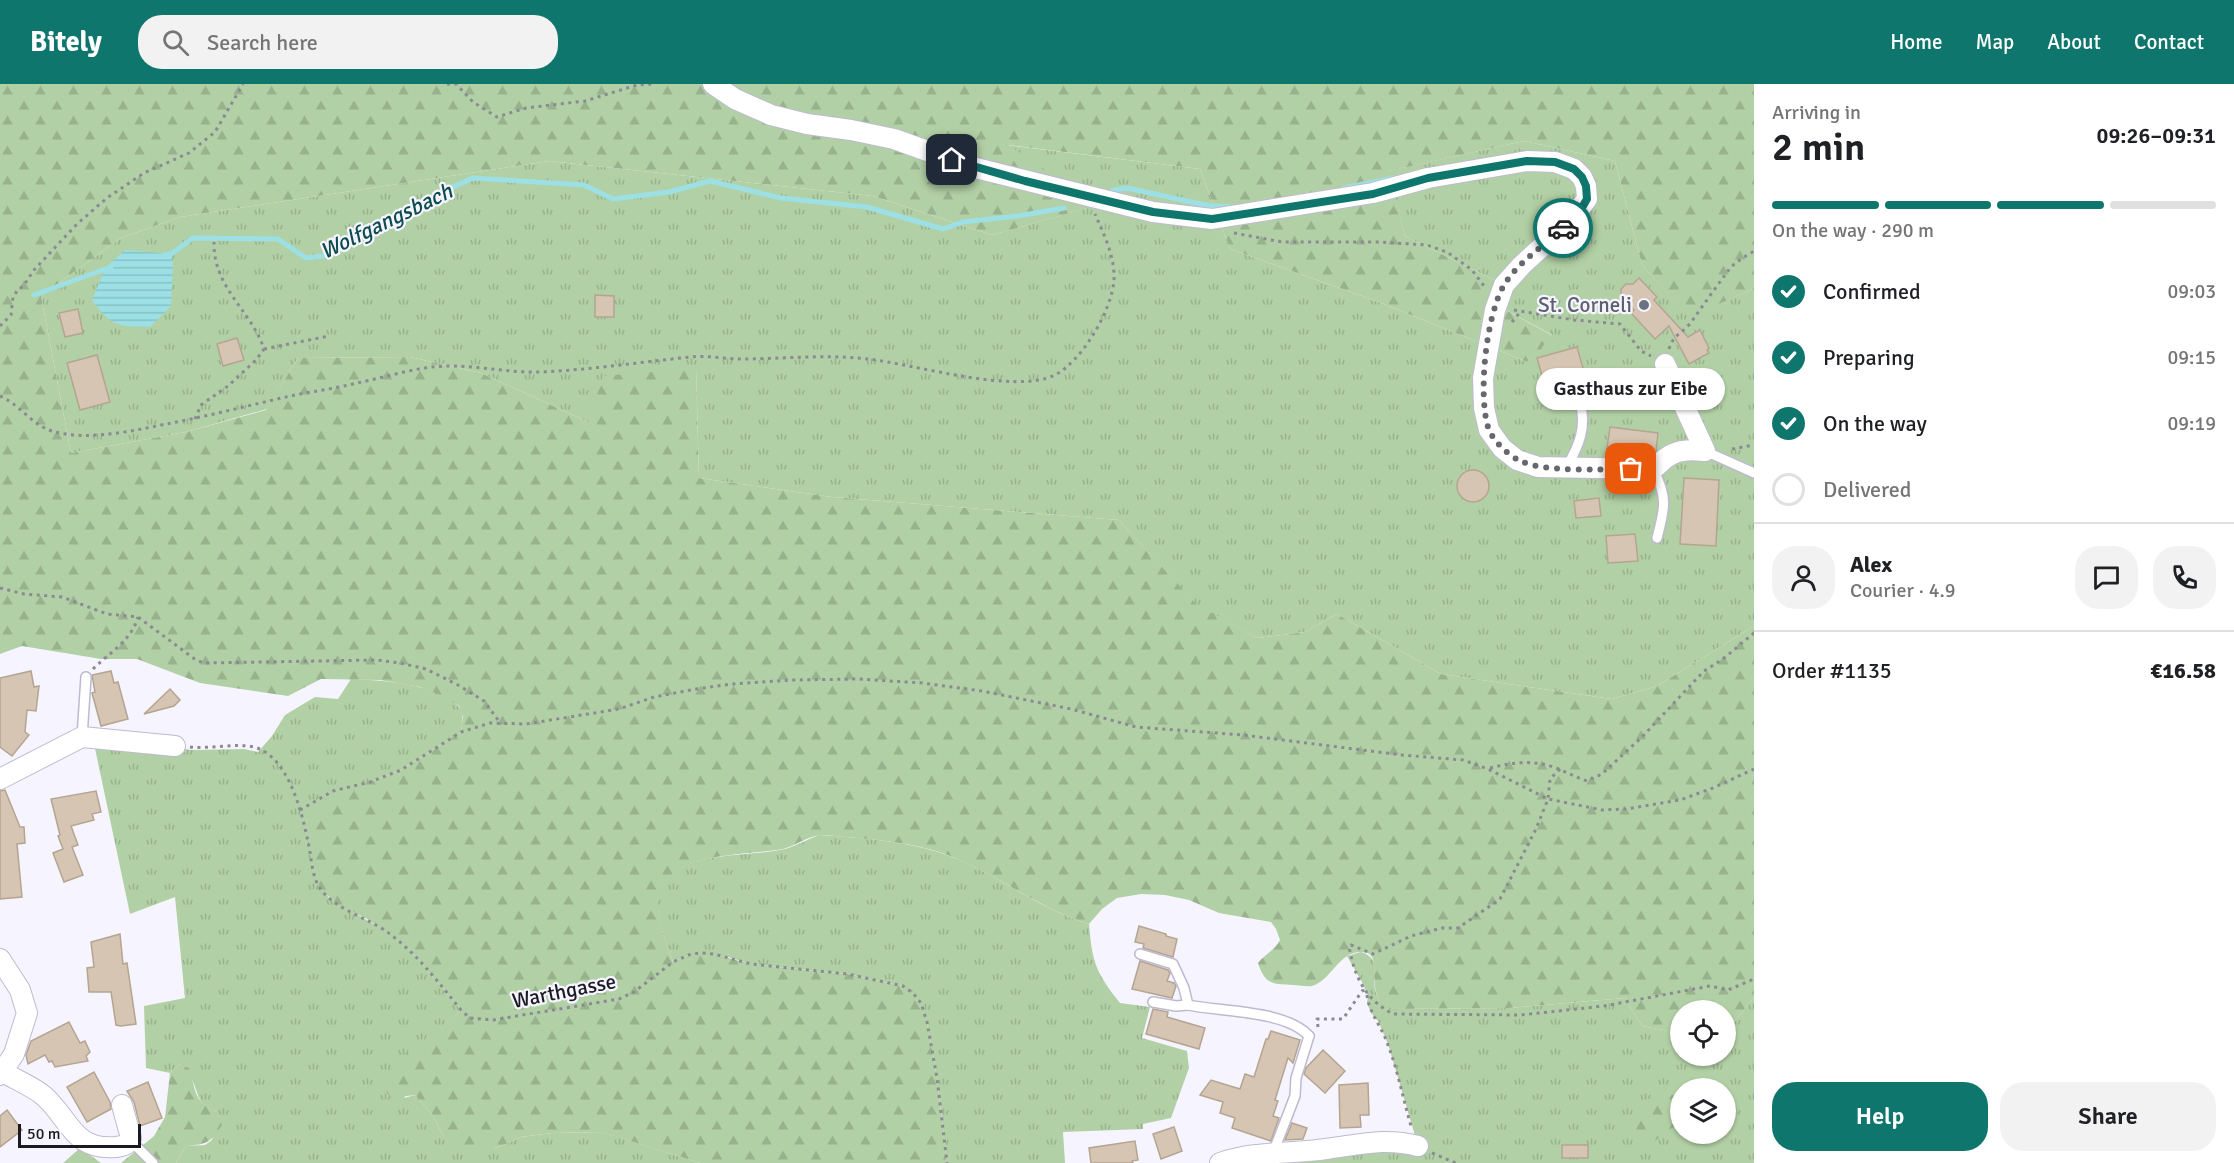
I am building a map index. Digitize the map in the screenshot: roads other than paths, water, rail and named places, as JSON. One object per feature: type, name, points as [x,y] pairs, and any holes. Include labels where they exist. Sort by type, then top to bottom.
[{"type":"street","points":[[712,84],[735,99],[771,115],[807,124],[894,139],[972,167],[1153,212],[1212,219],[1373,194],[1428,178],[1527,161],[1555,162],[1574,169],[1582,177],[1586,186],[1587,199],[1570,221],[1522,264],[1504,285],[1495,310],[1483,378],[1484,408],[1489,430],[1502,448],[1517,460],[1538,467],[1653,469],[1667,456],[1677,452],[1705,451],[1665,363]]},
{"type":"street","points":[[0,779],[82,737],[93,736],[175,746]]},
{"type":"street","points":[[0,959],[20,990],[27,1013],[14,1054],[2,1074],[42,1095],[56,1108],[71,1130],[89,1144],[109,1148],[121,1147],[129,1143],[131,1138],[122,1105]]},
{"type":"street","points":[[1220,1163],[1236,1158],[1390,1141],[1418,1146]]},
{"type":"lane","points":[[1566,468],[1575,453],[1583,430],[1584,416],[1580,403]]},
{"type":"lane","points":[[1705,451],[1754,473]]},
{"type":"lane","points":[[1653,469],[1663,488],[1665,507],[1657,538]]},
{"type":"lane","points":[[82,737],[86,677]]},
{"type":"lane","points":[[1140,954],[1173,964],[1184,988],[1188,1005]]},
{"type":"lane","points":[[1153,1002],[1260,1014],[1302,1028],[1312,1034],[1296,1078],[1295,1096],[1273,1154]]},
{"type":"lane","points":[[129,1143],[138,1148],[153,1163]]},
{"type":"water","points":[[125,250],[171,254],[173,263],[171,306],[150,327],[117,324],[105,316],[92,300],[105,268]]},
{"type":"waterway","name":"Wolfgangsbach","points":[[164,255],[171,254],[193,238],[278,239],[306,258],[323,256],[362,230],[396,218],[442,192],[473,178],[584,185],[613,199],[669,192],[710,181],[781,198],[867,207],[943,229],[963,222],[1064,208]]},
{"type":"waterway","name":"Wolfgangsbach","points":[[1344,188],[1393,178]]},
{"type":"waterway","name":"Wolfgangsbach","points":[[1113,190],[1127,188],[1210,206],[1234,207]]},
{"type":"waterway","name":"Wolfgangsbach","points":[[34,295],[111,267]]},
{"type":"place","name":"St. Corneli","points":[[1644,305]]},
{"type":"place","name":"Gasthaus zur Eibe","points":[[1631,469]]}]
